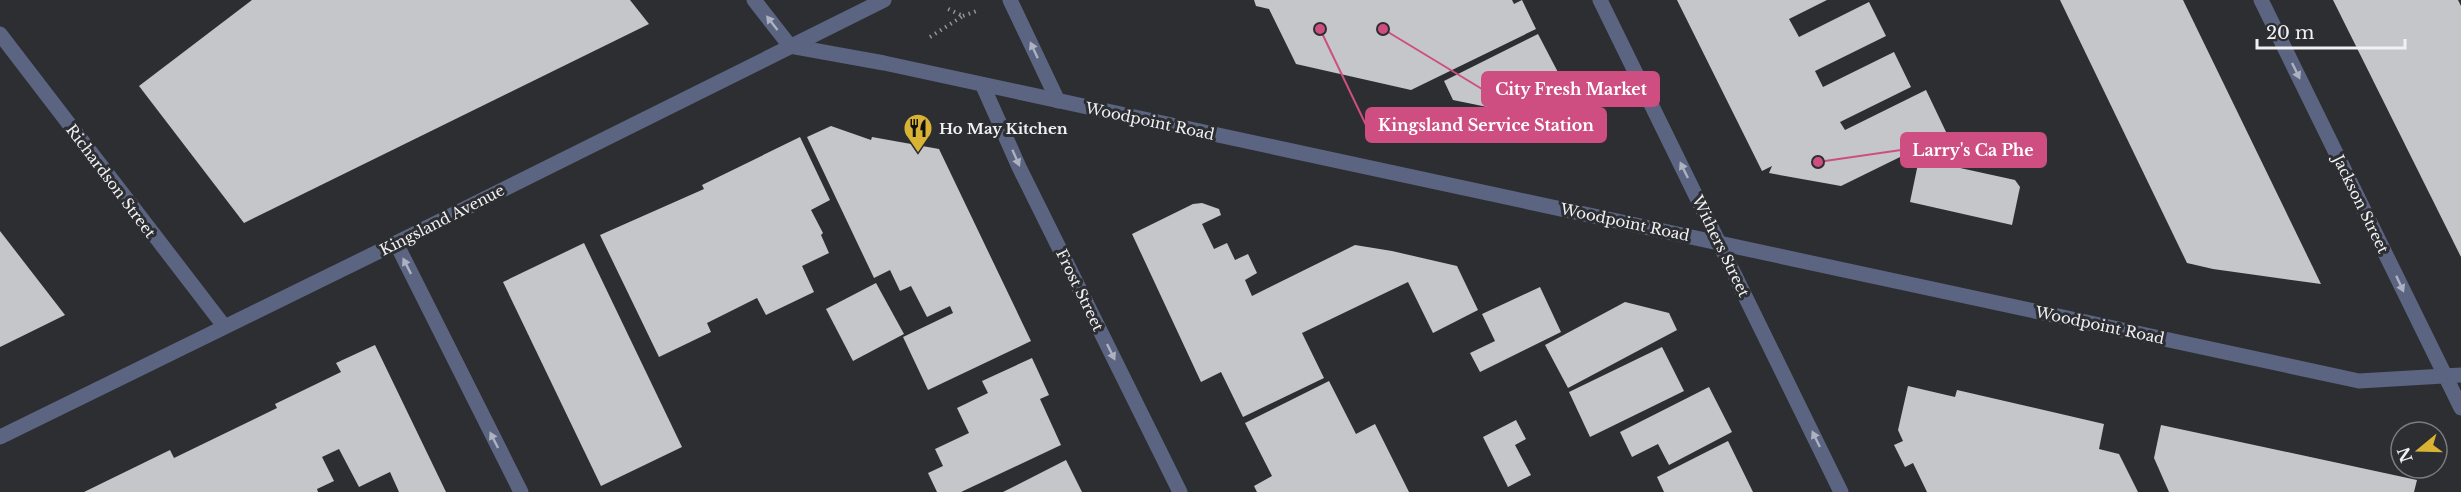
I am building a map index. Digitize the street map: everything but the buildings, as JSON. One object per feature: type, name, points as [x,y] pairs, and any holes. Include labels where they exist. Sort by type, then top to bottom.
[{"type":"street","points":[[754,0],[790,46]]},
{"type":"street","name":"Kingsland Avenue","points":[[0,437],[884,0]]},
{"type":"street","points":[[1010,0],[1058,101]]},
{"type":"street","name":"Withers Street","points":[[1600,0],[1841,492]]},
{"type":"street","name":"Jackson Street","points":[[2261,0],[2461,408]]},
{"type":"street","name":"Richardson Street","points":[[0,34],[224,326]]},
{"type":"street","name":"Woodpoint Road","points":[[790,46],[884,63],[2359,381],[2461,375]]},
{"type":"street","name":"Frost Street","points":[[983,86],[1019,167],[1180,492]]},
{"type":"street","points":[[396,243],[521,492]]},
{"type":"path","points":[[946,8],[963,16]]},
{"type":"path","points":[[929,37],[963,16],[986,8]]},
{"type":"place","name":"Kingsland Service Station","points":[[1320,29]]},
{"type":"place","name":"City Fresh Market","points":[[1383,29]]},
{"type":"place","name":"Ho May Kitchen","points":[[918,154]]},
{"type":"place","name":"Larry's Ca Phe","points":[[1818,162]]}]
